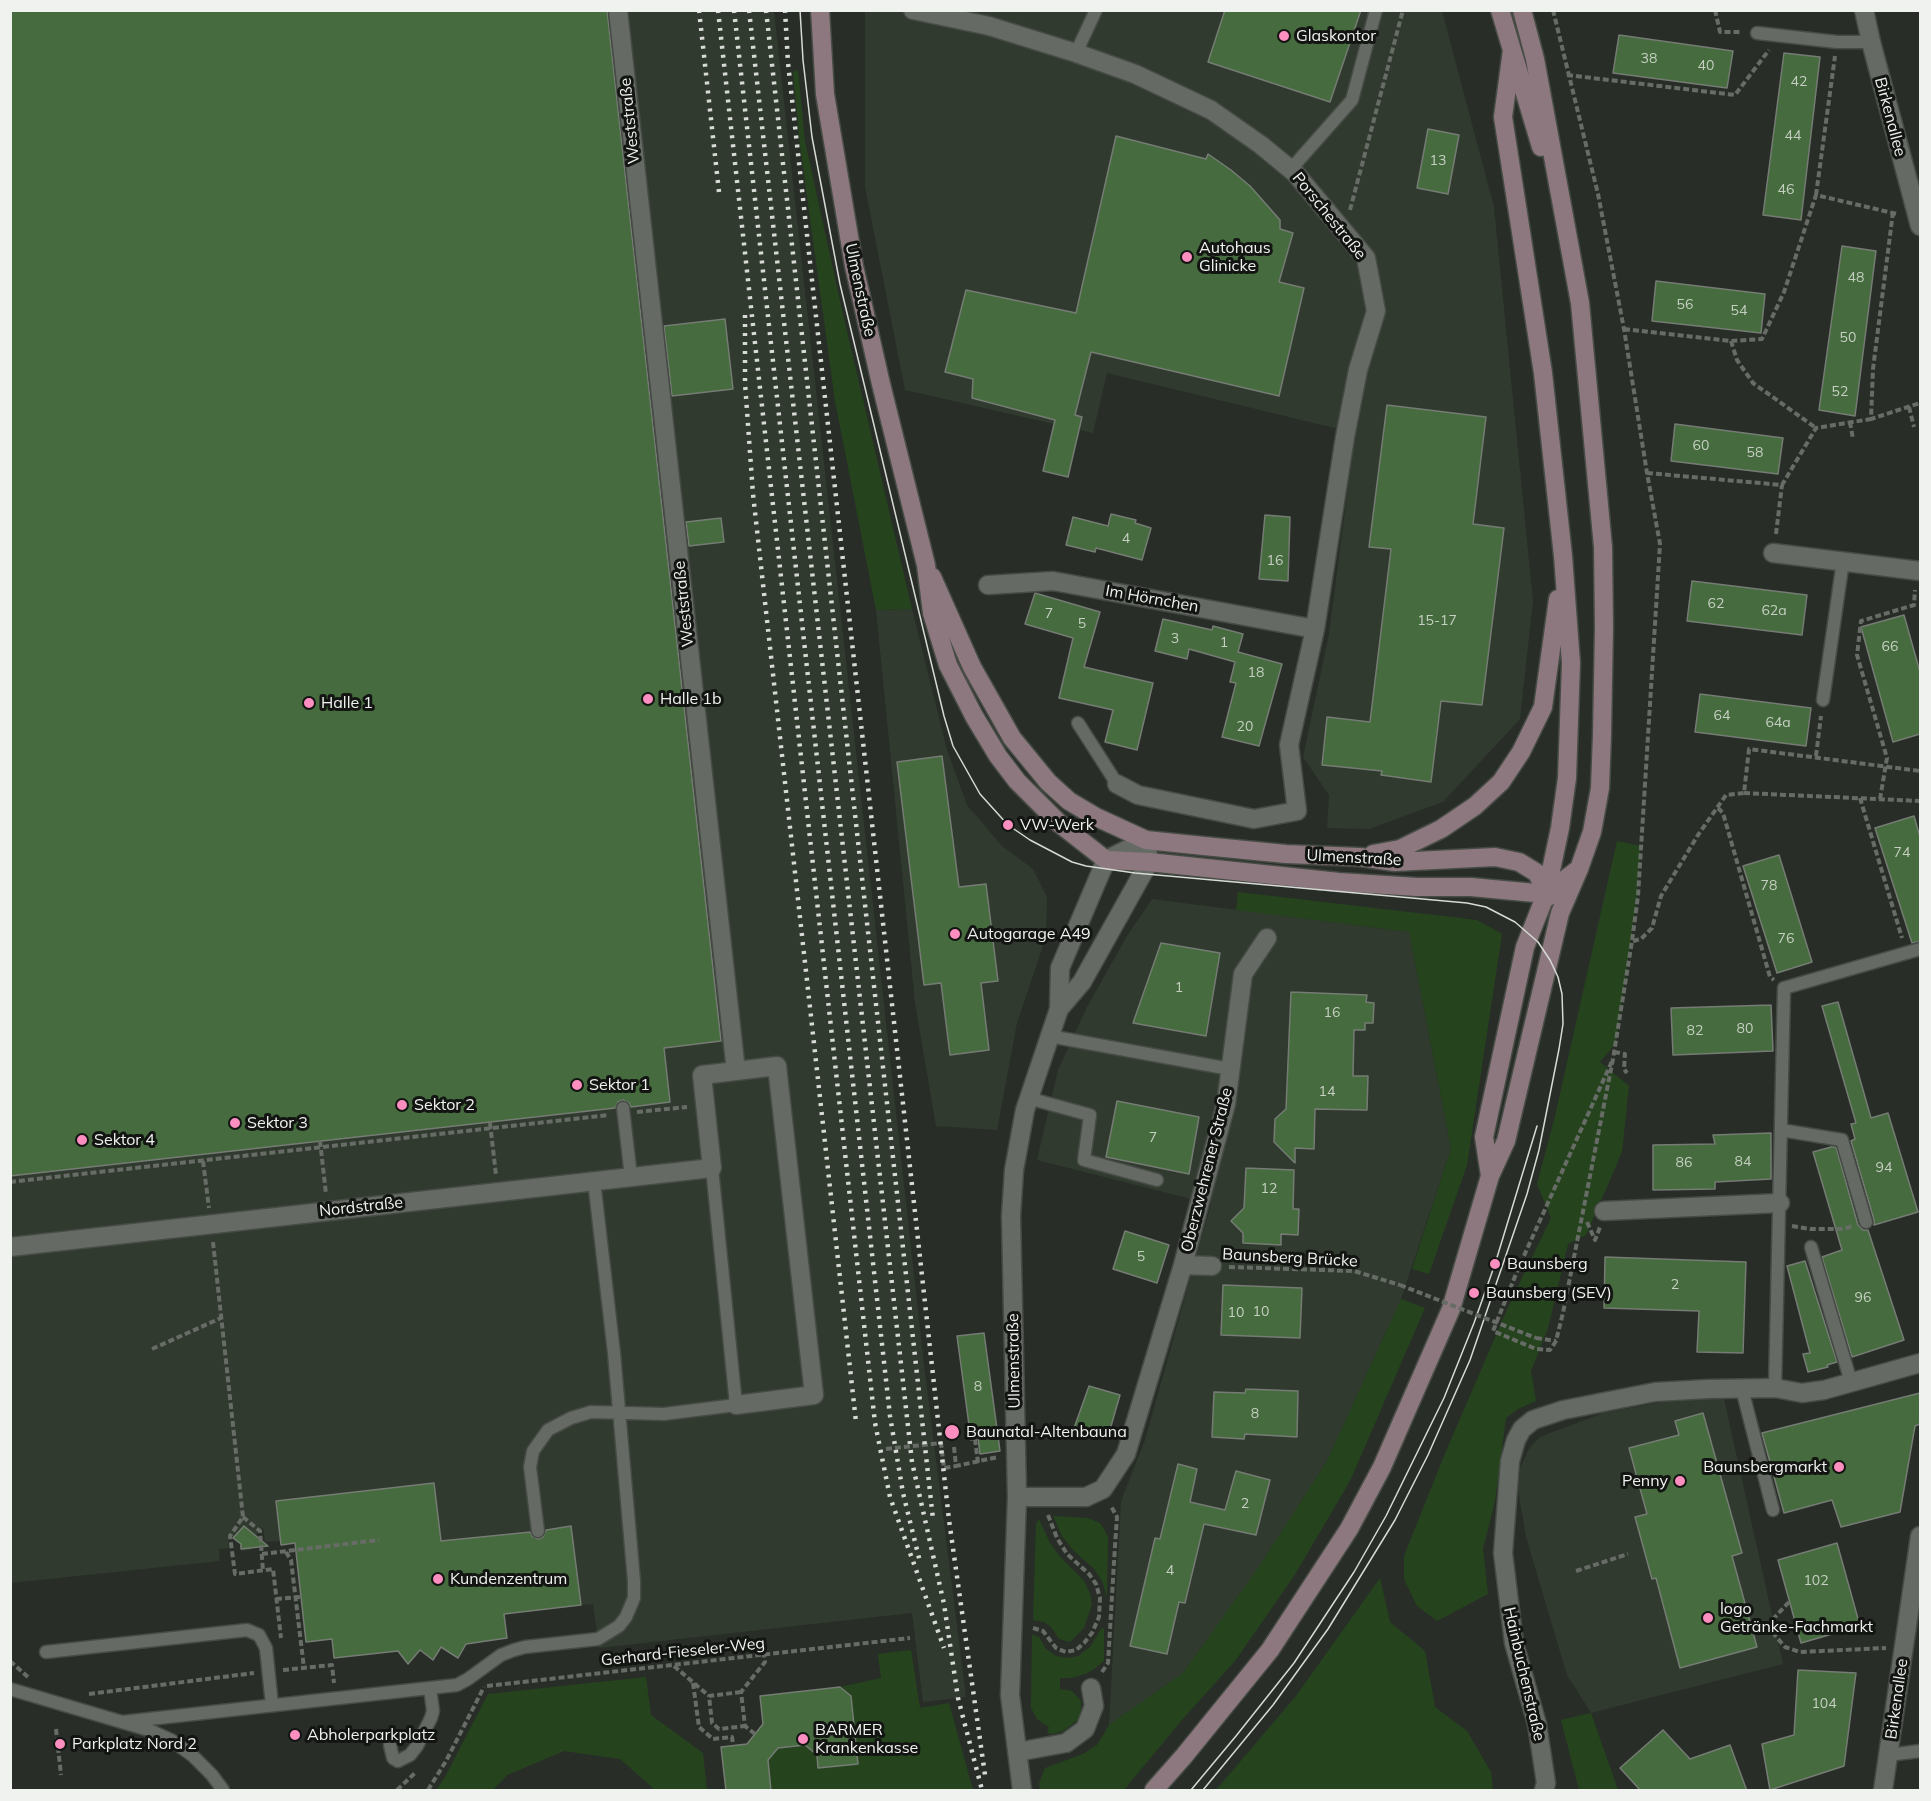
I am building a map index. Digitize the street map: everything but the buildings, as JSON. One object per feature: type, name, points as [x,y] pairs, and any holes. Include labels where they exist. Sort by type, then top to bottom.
[{"type":"main road","name":"Ulmenstraße","points":[[820,10],[825,94],[854,266],[926,565],[932,613],[948,665],[974,716],[998,756],[1017,780],[1060,824],[1106,860],[1149,862],[1339,882],[1417,887],[1471,887],[1546,894]]},
{"type":"main road","points":[[1500,10],[1567,234]]},
{"type":"main road","points":[[1154,1791],[1269,1650],[1349,1529],[1382,1467],[1451,1309],[1490,1176],[1506,1141],[1560,913],[1592,831],[1600,788],[1604,627],[1603,547],[1580,303],[1535,59],[1522,10]]},
{"type":"main road","points":[[1490,1176],[1485,1137],[1525,947],[1546,894],[1560,828],[1567,778],[1571,663],[1563,556],[1543,373],[1503,117],[1512,50]]},
{"type":"main road","points":[[1360,857],[1400,849],[1440,829],[1475,806],[1501,782],[1521,752],[1543,707],[1563,556]]},
{"type":"main road","name":"Ulmenstraße","points":[[926,565],[972,667],[997,714],[1028,760],[1069,801],[1096,817],[1146,840],[1286,854],[1360,857],[1395,862],[1495,857],[1519,862],[1537,873],[1546,894],[1560,913]]},
{"type":"main road","points":[[1546,894],[1578,869]]},
{"type":"street","name":"Weststraße","points":[[618,10],[736,1071]]},
{"type":"street","name":"Porschestraße","points":[[913,10],[949,14],[1076,53],[1136,74],[1211,110],[1291,169],[1366,258],[1376,311],[1358,370],[1345,437],[1315,629],[1289,745],[1297,810],[1254,819],[1138,795],[1118,784]]},
{"type":"street","name":"Birkenallee","points":[[1864,10],[1920,224]]},
{"type":"street","points":[[1773,553],[1919,571]]},
{"type":"street","name":"Im Hörnchen","points":[[988,585],[1053,581],[1315,629]]},
{"type":"street","points":[[1106,860],[1146,840],[1149,862]]},
{"type":"street","name":"Ulmenstraße","points":[[1022,1791],[1010,1695],[1017,1497],[1011,1216],[1014,1170],[1028,1098],[1059,1009],[1060,968],[1106,860]]},
{"type":"street","name":"Ulmenstraße","points":[[1059,1009],[1082,982],[1149,862]]},
{"type":"street","name":"Oberzwehrener Straße","points":[[1103,1489],[1126,1454],[1183,1265],[1226,1104],[1243,974],[1267,938]]},
{"type":"street","points":[[712,1168],[702,1075],[777,1066],[814,1395],[736,1405]]},
{"type":"street","name":"Nordstraße","points":[[10,1247],[712,1168]]},
{"type":"street","points":[[1604,1211],[1780,1203]]},
{"type":"street","name":"Oberzwehrener Straße","points":[[1183,1265],[1212,1266]]},
{"type":"street","name":"Hainbuchenstraße","points":[[1544,1791],[1546,1783],[1537,1724],[1514,1643],[1503,1553],[1510,1461],[1522,1429],[1533,1420],[1563,1410],[1655,1392],[1775,1388],[1802,1393],[1920,1363]]},
{"type":"street","points":[[1017,1497],[1086,1497],[1103,1489]]},
{"type":"street","name":"Birkenallee","points":[[1883,1791],[1920,1536]]},
{"type":"street","points":[[1017,1752],[1066,1743],[1086,1729],[1094,1706],[1091,1688]]},
{"type":"lane","points":[[1076,53],[1096,10]]},
{"type":"lane","points":[[1291,169],[1352,100],[1376,10]]},
{"type":"lane","points":[[1757,33],[1837,42],[1871,42]]},
{"type":"lane","points":[[1823,700],[1843,561]]},
{"type":"lane","points":[[1078,723],[1118,784]]},
{"type":"lane","points":[[1775,1388],[1784,988],[1920,949]]},
{"type":"lane","points":[[1050,1036],[1230,1069]]},
{"type":"lane","points":[[1028,1098],[1090,1115],[1084,1160],[1157,1180]]},
{"type":"lane","points":[[623,1111],[631,1177]]},
{"type":"lane","points":[[1781,1130],[1842,1140],[1866,1222]]},
{"type":"lane","points":[[538,1531],[530,1467],[533,1451],[548,1430],[571,1418],[591,1412],[664,1414],[736,1405],[712,1168]]},
{"type":"lane","points":[[122,1722],[457,1685],[501,1655],[514,1650],[598,1639],[619,1626],[626,1617],[634,1598],[634,1581],[614,1353],[594,1181]]},
{"type":"lane","points":[[1811,1247],[1851,1382]]},
{"type":"lane","points":[[1742,1389],[1773,1510]]},
{"type":"lane","points":[[46,1652],[247,1630],[259,1635],[266,1648],[272,1705]]},
{"type":"lane","points":[[390,1745],[393,1758],[398,1761],[410,1755],[417,1746],[433,1711],[430,1688]]},
{"type":"lane","points":[[10,1689],[149,1730],[171,1740],[192,1755],[212,1775],[223,1791]]},
{"type":"lane","points":[[1888,1755],[1920,1751]]},
{"type":"path","points":[[1344,231],[1402,10]]},
{"type":"path","points":[[1715,10],[1720,32],[1757,33]]},
{"type":"path","points":[[1567,75],[1735,96],[1780,35]]},
{"type":"path","points":[[1624,329],[1731,341],[1762,339],[1784,292],[1816,195],[1837,42]]},
{"type":"path","points":[[1816,195],[1893,212],[1874,369],[1871,419]]},
{"type":"path","points":[[1731,341],[1737,360],[1753,383],[1816,428],[1871,419],[1920,403]]},
{"type":"path","points":[[1909,407],[1914,427]]},
{"type":"path","points":[[1850,422],[1853,439]]},
{"type":"path","points":[[1773,553],[1782,485],[1816,428]]},
{"type":"path","points":[[1647,473],[1782,485]]},
{"type":"path","points":[[1880,799],[1887,758],[1857,655],[1861,621],[1914,605],[1919,571]]},
{"type":"path","points":[[1816,756],[1823,700]]},
{"type":"path","points":[[1744,793],[1749,749],[1920,771]]},
{"type":"path","points":[[1632,942],[1641,939],[1652,928],[1661,896],[1726,795],[1744,793],[1920,801]]},
{"type":"path","points":[[1860,798],[1906,953]]},
{"type":"path","points":[[1718,808],[1723,813],[1770,977],[1784,988]]},
{"type":"path","points":[[1614,1052],[1625,1054],[1624,1069],[1628,1073]]},
{"type":"path","name":"Baunsberg Brücke","points":[[1212,1266],[1354,1271],[1400,1285],[1536,1338],[1556,1341],[1550,1350],[1536,1349],[1493,1331],[1518,1269],[1613,1059]]},
{"type":"path","points":[[10,1182],[491,1129],[623,1111],[705,1105]]},
{"type":"path","points":[[490,1123],[498,1192]]},
{"type":"path","points":[[320,1141],[328,1211]]},
{"type":"path","points":[[155,1160],[156,1166]]},
{"type":"path","points":[[203,1161],[243,1517],[230,1536],[235,1574],[273,1569],[282,1647]]},
{"type":"path","points":[[1780,1224],[1810,1230],[1843,1229],[1866,1222]]},
{"type":"path","points":[[152,1349],[221,1318]]},
{"type":"path","points":[[975,1439],[978,1463]]},
{"type":"path","points":[[886,1449],[941,1443],[944,1468],[1003,1457]]},
{"type":"path","points":[[954,1447],[956,1466]]},
{"type":"path","points":[[1091,1688],[1108,1663],[1109,1651],[1117,1517],[1103,1489]]},
{"type":"path","points":[[1033,1628],[1043,1631],[1056,1648],[1066,1652],[1076,1650],[1084,1643],[1092,1633],[1099,1617],[1100,1598],[1095,1584],[1089,1574],[1067,1554],[1048,1516]]},
{"type":"path","points":[[243,1517],[260,1531],[263,1571]]},
{"type":"path","points":[[262,1554],[378,1540]]},
{"type":"path","points":[[286,1552],[291,1560],[298,1597],[304,1668]]},
{"type":"path","points":[[1576,1571],[1628,1554]]},
{"type":"path","points":[[276,1599],[298,1597]]},
{"type":"path","points":[[1789,1602],[1774,1618],[1773,1633],[1785,1647],[1800,1652],[1904,1648]]},
{"type":"path","name":"Gerhard-Fieseler-Weg","points":[[457,1685],[485,1687],[910,1638]]},
{"type":"path","points":[[755,1734],[745,1726],[741,1692],[765,1662],[764,1655]]},
{"type":"path","points":[[283,1658],[288,1704]]},
{"type":"path","points":[[10,1661],[29,1678]]},
{"type":"path","points":[[81,1695],[332,1665],[334,1684]]},
{"type":"path","points":[[673,1665],[709,1695],[741,1692]]},
{"type":"path","points":[[693,1683],[699,1727],[713,1739],[732,1737],[733,1745]]},
{"type":"path","points":[[428,1791],[447,1761],[485,1687]]},
{"type":"path","points":[[709,1695],[712,1723],[719,1729],[745,1726]]},
{"type":"path","points":[[56,1729],[61,1776]]},
{"type":"shaded area","points":[[11,11],[774,11],[924,1365],[966,1697],[923,1702],[912,1613],[599,1648],[593,1604],[581,1605],[570,1526],[441,1541],[439,1526],[281,1545],[280,1541],[265,1542],[263,1528],[250,1542],[251,1550],[242,1551],[240,1544],[228,1535],[229,1548],[219,1549],[220,1561],[11,1583]]},
{"type":"shaded area","points":[[865,11],[1442,11],[1494,207],[1533,601],[1520,719],[1443,802],[1369,829],[1327,828],[1329,795],[1303,757],[1329,634],[1355,433],[1107,373],[1093,433],[905,390],[865,187]]},
{"type":"shaded area","points":[[912,609],[947,750],[967,805],[1002,846],[1033,869],[1047,897],[1046,937],[1017,1023],[997,1130],[936,1126],[915,1003],[876,610]]},
{"type":"shaded area","points":[[1152,899],[1409,932],[1451,1148],[1401,1299],[1327,1461],[1260,1565],[1183,1673],[1109,1725],[1121,1501],[1145,1440],[1211,1204],[1037,1160],[1058,1070],[1087,1007],[1127,936]]},
{"type":"shaded area","points":[[1679,1399],[1724,1399],[1783,1664],[1591,1713],[1567,1675],[1526,1537],[1518,1490],[1520,1468],[1529,1449],[1540,1437],[1603,1413]]},
{"type":"green space","points":[[798,70],[805,141],[912,609],[876,610],[835,401],[800,145],[793,72]]},
{"type":"green space","points":[[1617,841],[1641,846],[1636,904],[1616,1043],[1600,1062],[1629,1086],[1622,1152],[1586,1235],[1568,1244],[1548,1328],[1531,1371],[1536,1401],[1518,1409],[1506,1418],[1495,1501],[1483,1549],[1488,1594],[1437,1621],[1417,1606],[1404,1579],[1404,1556],[1509,1305],[1551,1218],[1537,1184],[1555,1116]]},
{"type":"green space","points":[[1238,892],[1477,920],[1502,934],[1467,1165],[1429,1274],[1412,1269],[1451,1148],[1409,932],[1236,910]]},
{"type":"green space","points":[[1401,1299],[1425,1308],[1350,1481],[1294,1576],[1235,1661],[1124,1790],[1040,1790],[1039,1783],[1045,1768],[1083,1754],[1097,1745],[1109,1725],[1183,1673],[1260,1565],[1327,1461]]},
{"type":"green space","points":[[1053,1516],[1088,1518],[1100,1523],[1104,1529],[1108,1537],[1107,1597],[1102,1581],[1094,1569],[1073,1550],[1062,1536]]},
{"type":"green space","points":[[1039,1519],[1050,1543],[1061,1558],[1084,1581],[1090,1593],[1092,1604],[1084,1628],[1070,1642],[1059,1639],[1051,1627],[1044,1622],[1033,1620],[1036,1524]]},
{"type":"green space","points":[[1380,1578],[1390,1622],[1425,1651],[1435,1707],[1467,1731],[1491,1772],[1493,1790],[1216,1790],[1296,1696]]},
{"type":"green space","points":[[1104,1628],[1104,1661],[1085,1674],[1060,1678],[1060,1689],[1072,1691],[1081,1701],[1079,1719],[1063,1731],[1047,1733],[1049,1727],[1037,1719],[1031,1708],[1032,1635],[1039,1637],[1046,1649],[1056,1656],[1068,1658],[1078,1656],[1090,1647],[1101,1629]]},
{"type":"green space","points":[[911,1650],[920,1708],[949,1703],[973,1790],[771,1790],[768,1760],[778,1748],[805,1745],[817,1755],[819,1768],[858,1764],[851,1696],[840,1687],[881,1678],[878,1654]]},
{"type":"green space","points":[[646,1677],[651,1715],[703,1753],[707,1790],[655,1790],[620,1759],[564,1751],[507,1775],[493,1790],[436,1790],[488,1694]]},
{"type":"green space","points":[[1591,1713],[1618,1790],[1579,1790],[1561,1720]]},
{"type":"tram line","points":[[800,10],[812,137],[840,284],[944,716],[953,746],[980,794],[1008,825],[1030,840],[1072,862],[1086,866],[1135,873],[1467,903],[1486,907],[1515,922],[1538,942],[1558,977],[1562,994],[1563,1024],[1559,1049],[1539,1150],[1527,1194],[1470,1360],[1428,1455],[1395,1520],[1328,1629],[1273,1705],[1203,1790]]},
{"type":"tram line","points":[[1191,1790],[1294,1663],[1354,1572],[1386,1516],[1444,1398],[1474,1323],[1495,1264],[1537,1126]]},
{"type":"railway","points":[[699,10],[719,192]]},
{"type":"railway","points":[[718,10],[875,1423],[890,1497],[944,1648]]},
{"type":"railway","points":[[734,10],[890,1416],[903,1493],[920,1562]]},
{"type":"railway","points":[[749,10],[912,1462],[944,1604],[958,1698],[982,1790]]},
{"type":"railway","points":[[766,10],[933,1519]]},
{"type":"railway","points":[[785,10],[788,63],[949,1520],[985,1775]]},
{"type":"railway","points":[[745,315],[745,383],[753,494],[856,1422]]},
{"type":"place","name":"Glaskontor","points":[[1284,36]]},
{"type":"place","name":"Autohaus Glinicke","points":[[1187,257]]},
{"type":"place","name":"Halle 1b","points":[[648,699]]},
{"type":"place","name":"Halle 1","points":[[309,703]]},
{"type":"place","name":"VW-Werk","points":[[1008,825]]},
{"type":"place","name":"Autogarage A49","points":[[955,934]]},
{"type":"place","name":"Sektor 1","points":[[577,1085]]},
{"type":"place","name":"Sektor 2","points":[[402,1105]]},
{"type":"place","name":"Sektor 3","points":[[235,1123]]},
{"type":"place","name":"Sektor 4","points":[[82,1140]]},
{"type":"place","name":"Baunsberg","points":[[1495,1264]]},
{"type":"place","name":"Baunsberg (SEV)","points":[[1474,1293]]},
{"type":"place","name":"Baunatal-Altenbauna","points":[[952,1432]]},
{"type":"place","name":"Baunsbergmarkt","points":[[1839,1467]]},
{"type":"place","name":"Penny","points":[[1680,1481]]},
{"type":"place","name":"Kundenzentrum","points":[[438,1579]]},
{"type":"place","name":"logo Getränke-Fachmarkt","points":[[1708,1618]]},
{"type":"place","name":"Abholerparkplatz","points":[[295,1735]]},
{"type":"place","name":"BARMER Krankenkasse","points":[[803,1739]]},
{"type":"place","name":"Parkplatz Nord 2","points":[[60,1744]]}]
